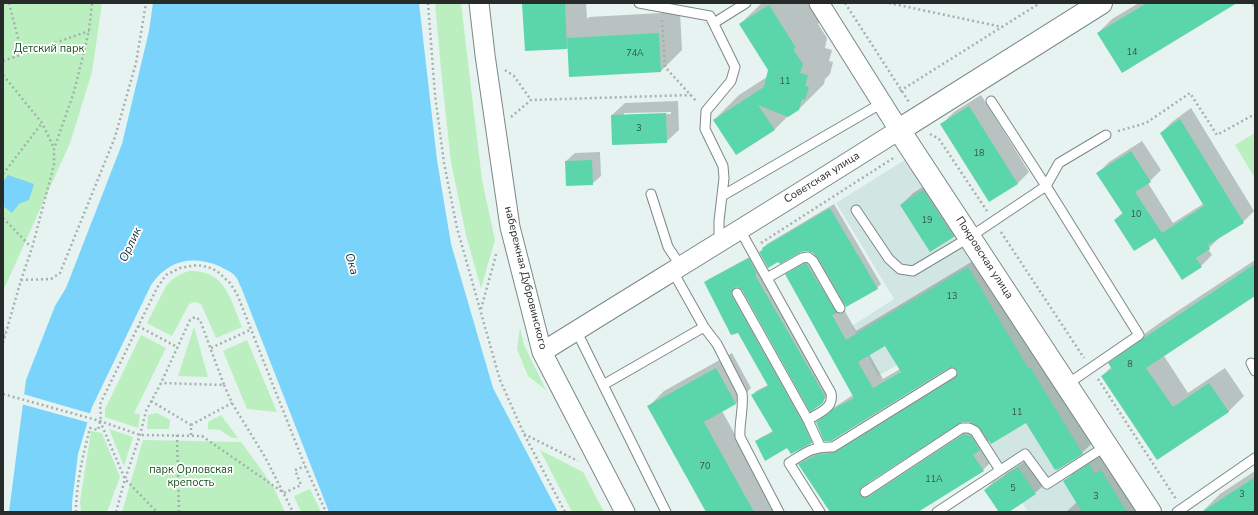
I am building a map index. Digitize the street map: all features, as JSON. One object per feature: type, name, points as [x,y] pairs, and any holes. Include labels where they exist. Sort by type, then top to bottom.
[{"type":"street","name":"набережная Дубровинского","points":[[479,3],[484,55],[510,227],[542,352],[625,512]]},
{"type":"street","name":"Покровская улица","points":[[819,3],[899,130],[1150,512]]},
{"type":"street","name":"Советская улица","points":[[542,352],[676,268],[740,230],[1101,3]]},
{"type":"lane","points":[[639,3],[710,16],[735,67],[732,81],[706,112],[704,129],[723,166],[724,178],[718,221],[718,233],[722,241]]},
{"type":"lane","points":[[714,23],[746,3]]},
{"type":"lane","points":[[991,101],[1139,335],[1066,385]]},
{"type":"lane","points":[[722,196],[882,103]]},
{"type":"lane","points":[[856,210],[889,259],[900,270],[914,271],[970,237],[1046,186],[1060,163],[1106,135]]},
{"type":"lane","points":[[651,194],[676,268],[704,327],[717,344],[742,393],[743,402],[740,437],[779,512]]},
{"type":"lane","points":[[740,230],[831,393],[832,399],[830,405],[808,420]]},
{"type":"lane","points":[[767,278],[802,258],[808,257],[813,261],[840,308]]},
{"type":"lane","points":[[737,293],[808,420],[820,446]]},
{"type":"lane","points":[[603,385],[704,327]]},
{"type":"lane","points":[[576,330],[666,512]]},
{"type":"lane","points":[[1251,362],[1255,371]]},
{"type":"lane","points":[[820,512],[789,463],[810,450],[820,446],[833,447],[952,373]]},
{"type":"lane","points":[[865,492],[962,428],[969,428],[975,431],[1000,470]]},
{"type":"lane","points":[[937,512],[1025,454],[1047,484],[1106,446]]},
{"type":"lane","points":[[1180,510],[1255,458]]},
{"type":"path","points":[[9,3],[22,54]]},
{"type":"path","points":[[3,343],[32,248],[54,165],[54,149],[74,92],[89,31],[92,3]]},
{"type":"path","points":[[21,280],[51,279],[60,273],[115,137],[136,62],[146,3]]},
{"type":"path","points":[[428,3],[435,95],[444,163],[457,228],[500,380],[524,434],[565,512]]},
{"type":"path","points":[[889,3],[1002,27]]},
{"type":"path","points":[[882,103],[1040,3]]},
{"type":"path","points":[[661,7],[665,66],[706,112]]},
{"type":"path","points":[[3,60],[89,31]]},
{"type":"path","points":[[3,75],[42,123],[54,149]]},
{"type":"path","points":[[1106,135],[1146,123],[1190,93],[1217,135],[1255,114]]},
{"type":"path","points":[[496,131],[530,100],[691,95]]},
{"type":"path","points":[[3,174],[42,123]]},
{"type":"path","points":[[930,134],[939,139],[994,220],[1091,368],[1180,510]]},
{"type":"path","points":[[3,218],[32,248]]},
{"type":"path","points":[[481,310],[498,248]]},
{"type":"path","points":[[76,512],[76,502],[85,446],[90,428],[98,430],[100,404],[138,326],[157,288],[166,275],[180,268],[197,265],[208,267],[217,272],[230,283],[236,294],[305,466],[326,512]]},
{"type":"path","points":[[116,512],[146,412],[190,320],[195,317],[200,320],[232,403],[264,457],[293,512]]},
{"type":"path","points":[[138,326],[177,347]]},
{"type":"path","points":[[3,329],[4,338]]},
{"type":"path","points":[[211,348],[250,330]]},
{"type":"path","points":[[160,383],[224,385]]},
{"type":"path","points":[[3,394],[99,421],[140,435],[202,436],[284,493]]},
{"type":"path","points":[[151,402],[191,425]]},
{"type":"path","points":[[191,425],[232,403]]},
{"type":"path","points":[[99,421],[125,479],[157,512]]},
{"type":"path","points":[[191,425],[191,435]]},
{"type":"path","points":[[524,434],[583,464]]},
{"type":"path","points":[[177,435],[179,512]]},
{"type":"path","points":[[284,493],[301,485],[295,470],[305,466]]},
{"type":"shaded area","points":[[908,158],[1137,512],[1028,512],[926,348],[878,376],[852,326],[894,299],[836,203]]},
{"type":"green space","name":"Детский парк","points":[[3,3],[102,3],[92,72],[70,143],[3,291]]},
{"type":"green space","points":[[435,3],[461,3],[482,180],[495,240],[481,288],[466,235],[451,162]]},
{"type":"green space","points":[[1255,133],[1255,178],[1235,145]]},
{"type":"green space","points":[[189,271],[211,275],[219,281],[230,297],[242,327],[216,338],[201,304],[195,302],[189,304],[172,336],[147,323],[166,286],[182,273]]},
{"type":"green space","points":[[194,327],[208,377],[178,376]]},
{"type":"green space","points":[[520,327],[524,345],[546,390],[528,376],[517,349]]},
{"type":"green space","points":[[141,335],[166,348],[134,413],[140,414],[138,428],[105,417],[105,409]]},
{"type":"green space","points":[[247,340],[277,412],[247,409],[223,351]]},
{"type":"green space","points":[[157,413],[170,420],[169,429],[147,429],[148,415]]},
{"type":"green space","points":[[221,415],[238,438],[232,438],[220,430],[208,429],[208,422]]},
{"type":"green space","points":[[109,429],[133,437],[124,466]]},
{"type":"green space","points":[[91,431],[102,433],[120,477],[107,512],[81,512],[80,502]]},
{"type":"green space","name":"парк Орловская крепость","points":[[143,440],[241,442],[273,486],[285,512],[122,512]]},
{"type":"green space","points":[[540,450],[583,472],[604,512],[572,512]]},
{"type":"green space","points":[[310,489],[321,512],[301,512],[294,496]]},
{"type":"water","points":[[153,3],[419,3],[437,160],[451,244],[493,388],[558,512],[329,512],[237,279],[232,273],[219,266],[199,261],[190,261],[173,265],[165,270],[151,285],[92,407],[78,454],[72,512],[9,512],[26,380],[55,306],[66,288],[122,144],[149,31]]},
{"type":"water","points":[[8,175],[34,184],[29,200],[19,204],[12,213],[3,206],[3,182]]},
{"type":"pier","points":[[23,394],[92,414],[90,423],[21,404]]},
{"type":"building","points":[[522,3],[565,3],[567,49],[525,51]]},
{"type":"building","points":[[1147,3],[1237,3],[1122,73],[1097,33]]},
{"type":"building","points":[[769,5],[796,48],[793,49],[803,64],[800,73],[808,75],[805,86],[809,87],[805,100],[802,99],[799,110],[788,117],[758,105],[775,130],[736,155],[713,120],[764,87],[768,70],[739,24]]},
{"type":"building","points":[[659,33],[661,72],[569,77],[567,38]]},
{"type":"building","points":[[969,106],[1018,184],[989,202],[940,124]]},
{"type":"building","points":[[666,113],[667,143],[612,145],[611,115]]},
{"type":"building","points":[[1180,119],[1244,223],[1208,245],[1210,249],[1196,258],[1202,267],[1182,280],[1155,238],[1134,251],[1114,220],[1123,214],[1096,173],[1131,151],[1151,182],[1135,192],[1162,233],[1204,206],[1160,133]]},
{"type":"building","points":[[592,160],[593,185],[566,186],[565,161]]},
{"type":"building","points":[[923,190],[954,237],[930,252],[900,205]]},
{"type":"building","points":[[830,208],[878,289],[846,307],[818,258],[812,252],[801,252],[780,264],[778,262],[768,268],[759,252],[763,250],[762,248]]},
{"type":"building","points":[[749,258],[757,274],[755,275],[825,396],[823,403],[810,412],[742,290],[737,287],[734,288],[731,293],[732,296],[803,423],[812,443],[791,454],[787,448],[765,461],[755,441],[773,432],[751,395],[768,386],[738,333],[731,335],[704,282]]},
{"type":"building","points":[[806,263],[837,313],[832,315],[846,340],[968,267],[1028,368],[1030,367],[1083,454],[1055,470],[1026,423],[991,444],[978,426],[969,422],[962,422],[862,487],[860,490],[860,495],[863,497],[868,497],[964,434],[971,436],[980,450],[973,455],[984,471],[918,512],[830,512],[798,464],[816,455],[836,452],[955,378],[958,372],[954,368],[949,368],[831,441],[824,441],[816,422],[833,409],[854,398],[785,274]],"holes":[[[885,346],[901,372],[873,388],[858,362]]]},
{"type":"building","points":[[1255,264],[1255,296],[1146,368],[1173,407],[1209,383],[1229,412],[1157,460],[1101,376],[1112,369],[1108,363]]},
{"type":"building","points":[[716,368],[736,404],[704,422],[754,512],[706,512],[647,406]]},
{"type":"building","points":[[1089,464],[1095,474],[1101,470],[1127,512],[1082,512],[1063,481]]},
{"type":"building","points":[[1018,467],[1036,494],[1009,512],[999,512],[984,490]]},
{"type":"building","points":[[1255,477],[1255,512],[1202,512]]},
{"type":"water label","name":"Орлик","points":[[131,245]]},
{"type":"water label","name":"Ока","points":[[351,264]]}]
